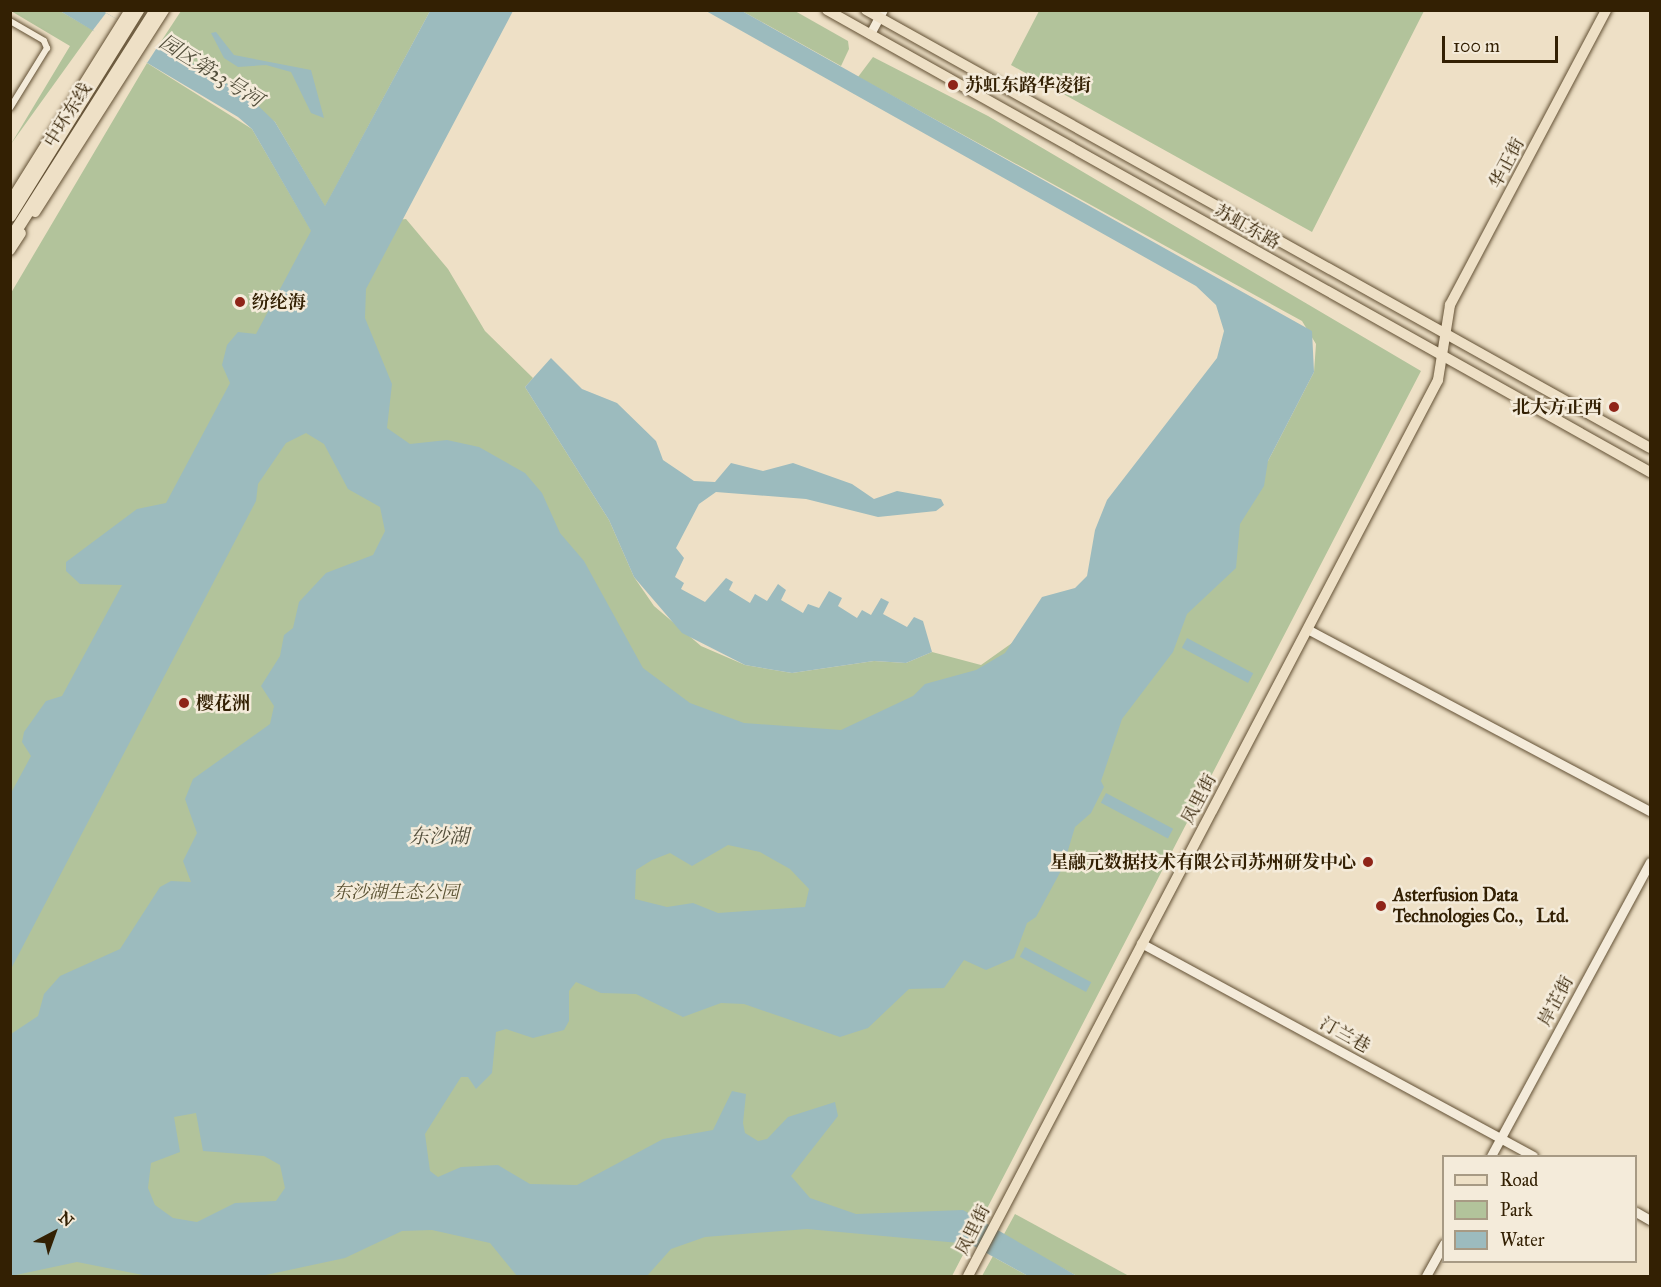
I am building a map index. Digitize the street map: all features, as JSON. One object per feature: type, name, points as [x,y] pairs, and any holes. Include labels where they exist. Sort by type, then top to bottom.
[{"type":"highway","name":"中环东线","points":[[10,216],[138,10]]},
{"type":"highway","name":"中环东线","points":[[10,240],[156,10]]},
{"type":"main road","points":[[10,202],[130,10]]},
{"type":"main road","points":[[10,250],[164,10]]},
{"type":"main road","name":"苏虹东路","points":[[827,10],[1650,472]]},
{"type":"main road","name":"苏虹东路","points":[[866,10],[881,14],[1650,448]]},
{"type":"main road","name":"华正街","points":[[1445,333],[1450,305],[1606,10]]},
{"type":"main road","name":"凤里街","points":[[968,1276],[1141,943],[1309,630],[1438,380],[1444,357],[1445,333]]},
{"type":"street","points":[[870,34],[881,14]]},
{"type":"street","points":[[10,21],[44,41],[47,48],[10,108]]},
{"type":"street","points":[[1309,630],[1650,811]]},
{"type":"street","name":"岸芷街","points":[[1492,1155],[1650,862]]},
{"type":"street","name":"汀兰巷","points":[[1141,943],[1531,1155]]},
{"type":"street","points":[[1426,1276],[1442,1246]]},
{"type":"green space","points":[[11,11],[60,11],[93,30],[11,144],[70,46]]},
{"type":"green space","points":[[181,11],[430,11],[325,207],[275,122],[160,43]]},
{"type":"green space","points":[[742,11],[795,11],[848,41],[849,49],[841,66]]},
{"type":"green space","points":[[1039,11],[1424,11],[1312,232],[1011,65]]},
{"type":"green space","name":"东沙湖生态公园","points":[[873,57],[988,116],[1421,371],[952,1276],[11,1276],[11,293],[147,63],[252,129],[311,230],[406,219],[448,269],[485,331],[533,378],[525,387],[609,520],[634,577],[654,606],[701,646],[745,665],[792,673],[874,661],[906,663],[932,652],[981,665],[1268,461],[1314,372],[1316,344],[1302,321],[858,77]]},
{"type":"green space","points":[[1015,1214],[1129,1276],[1077,1276],[1003,1236]]},
{"type":"green space","points":[[993,1256],[997,1259],[1028,1276],[982,1276]]},
{"type":"water","name":"东沙湖","points":[[60,11],[103,11],[248,96],[275,122],[325,206],[430,11],[513,11],[366,289],[365,318],[392,384],[387,428],[410,444],[447,440],[479,447],[525,473],[542,493],[560,533],[584,561],[643,668],[690,703],[744,723],[841,730],[913,696],[925,684],[976,670],[1005,653],[1042,597],[1075,588],[1087,576],[1095,530],[1107,500],[1217,358],[1224,331],[1216,305],[1196,286],[706,11],[742,11],[1312,331],[1314,372],[1268,461],[1264,486],[1240,524],[1236,568],[1187,614],[1173,652],[1122,719],[1101,781],[1104,787],[1091,813],[1075,827],[1063,867],[1036,917],[1027,923],[1014,958],[986,970],[964,960],[944,988],[909,989],[868,1028],[840,1037],[744,1004],[721,1003],[683,1017],[636,994],[601,993],[576,982],[569,991],[569,1021],[564,1030],[533,1038],[506,1029],[496,1032],[492,1073],[476,1089],[468,1077],[461,1077],[425,1134],[430,1171],[438,1177],[461,1167],[498,1165],[530,1184],[577,1185],[663,1139],[713,1130],[732,1091],[746,1094],[743,1123],[745,1133],[758,1141],[767,1139],[788,1117],[835,1102],[838,1116],[791,1176],[810,1198],[856,1214],[963,1210],[1077,1276],[1028,1276],[970,1244],[807,1229],[705,1237],[671,1249],[647,1276],[517,1276],[490,1243],[432,1230],[402,1231],[345,1258],[261,1276],[148,1276],[77,1262],[11,1276],[11,1034],[38,1016],[44,994],[60,976],[120,949],[160,887],[171,881],[191,882],[183,861],[197,833],[185,799],[193,779],[270,724],[274,706],[261,686],[280,656],[284,635],[293,628],[299,602],[326,573],[373,555],[385,531],[380,507],[348,489],[324,444],[306,433],[286,443],[258,484],[256,501],[11,969],[11,793],[31,756],[22,742],[24,732],[46,701],[62,696],[122,585],[80,584],[66,571],[66,562],[137,509],[166,503],[230,383],[222,365],[227,345],[238,332],[256,334],[311,231],[252,129],[238,117]],"holes":[[[728,845],[760,852],[790,869],[809,889],[805,907],[718,913],[693,903],[667,907],[635,899],[636,870],[652,860],[670,853],[692,866]],[[196,1113],[203,1151],[264,1156],[280,1165],[285,1188],[276,1201],[235,1203],[197,1222],[173,1218],[155,1205],[148,1188],[151,1163],[180,1152],[174,1117]]]},
{"type":"water","points":[[216,32],[234,55],[311,70],[324,118],[311,113],[291,72],[266,65],[238,67],[224,58],[211,33]]},
{"type":"water","points":[[551,358],[582,389],[617,403],[656,441],[663,460],[694,481],[715,482],[731,463],[763,471],[793,463],[852,484],[874,499],[897,491],[941,499],[944,505],[936,511],[878,517],[806,499],[716,492],[699,504],[676,548],[684,558],[675,577],[684,583],[681,589],[705,602],[726,578],[733,582],[729,590],[750,603],[755,594],[767,601],[778,584],[786,590],[781,600],[803,613],[808,604],[819,608],[829,591],[842,598],[838,606],[857,618],[862,610],[871,615],[881,598],[889,602],[883,614],[907,627],[914,617],[923,621],[932,652],[906,663],[874,661],[792,673],[745,665],[682,633],[634,577],[609,520],[525,387]]},
{"type":"water","points":[[1187,638],[1253,673],[1248,683],[1182,648]]},
{"type":"water","points":[[1106,793],[1173,829],[1168,838],[1101,803]]},
{"type":"water","points":[[1025,947],[1091,982],[1086,992],[1020,957]]},
{"type":"pier","points":[[106,13],[160,43],[147,63],[98,37],[93,30]]},
{"type":"place","name":"苏虹东路华凌街","points":[[953,85]]},
{"type":"place","name":"纷纶海","points":[[240,302]]},
{"type":"place","name":"北大方正西","points":[[1614,407]]},
{"type":"place","name":"樱花洲","points":[[184,703]]},
{"type":"place","name":"星融元数据技术有限公司苏州研发中心","points":[[1368,862]]},
{"type":"place","name":"Asterfusion Data Technologies Co.，Ltd.","points":[[1381,906]]},
{"type":"water label","name":"园区第23号河","points":[[211,71]]}]
